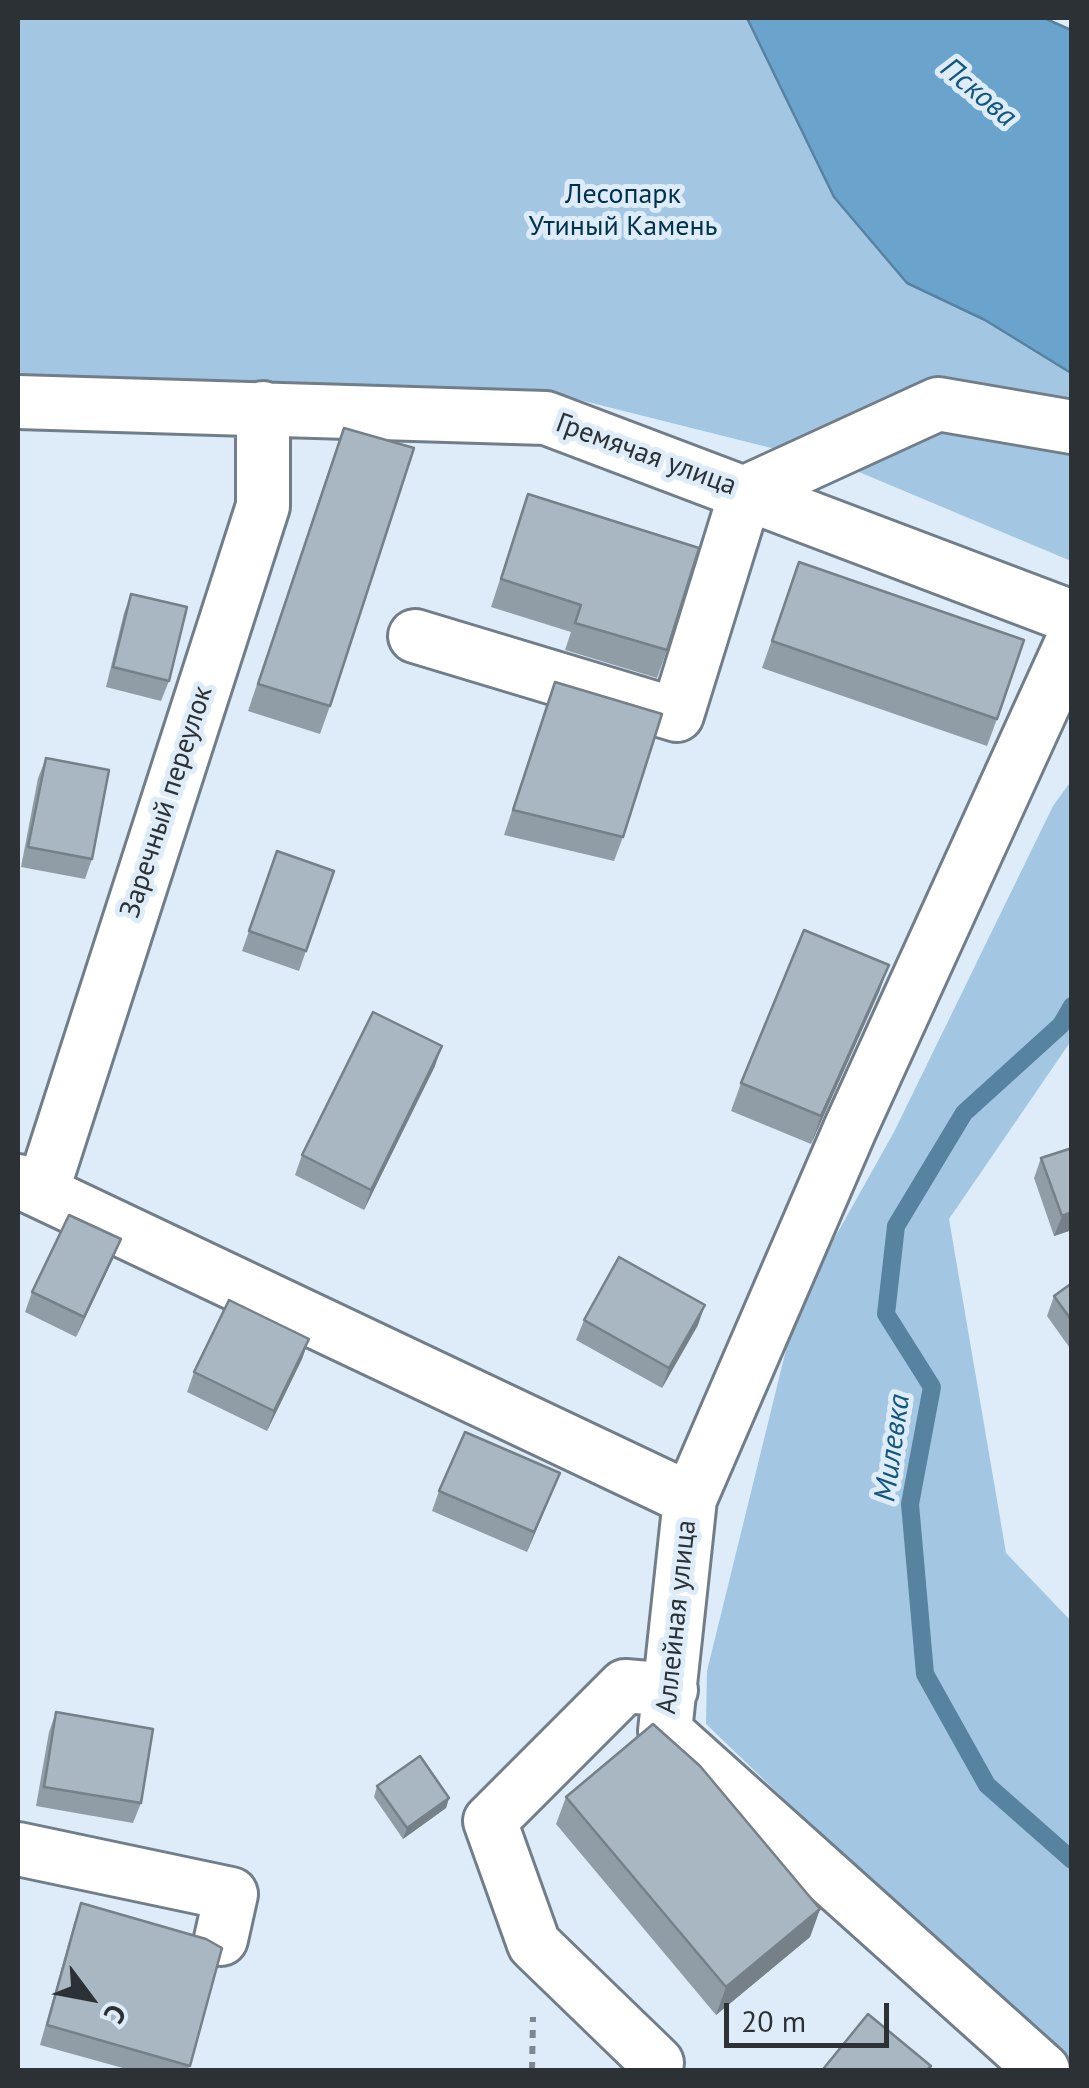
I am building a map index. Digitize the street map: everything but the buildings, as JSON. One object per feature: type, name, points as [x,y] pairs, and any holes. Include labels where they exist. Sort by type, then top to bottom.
[{"type":"street","name":"Гремячая улица","points":[[18,402],[546,418],[1072,617]]},
{"type":"street","points":[[414,636],[677,715],[746,492],[938,404],[1072,427]]},
{"type":"street","name":"Заречный переулок","points":[[30,1186],[263,506],[263,408]]},
{"type":"street","points":[[690,1499],[850,1128],[1072,642]]},
{"type":"street","name":"Аллейная улица","points":[[30,1186],[690,1499],[665,1731],[1043,2070]]},
{"type":"street","points":[[657,2063],[534,1944],[490,1820],[625,1686],[672,1690]]},
{"type":"street","points":[[18,1849],[231,1894],[222,1940]]},
{"type":"green space","name":"Лесопарк Утиный Камень","points":[[18,18],[747,18],[780,81],[985,320],[1071,373],[1071,561],[847,467],[556,394],[18,386]]},
{"type":"green space","points":[[1071,781],[1071,1041],[949,1219],[1006,1553],[1071,1621],[1071,2061],[838,1851],[706,1724],[707,1671],[797,1305],[894,1132],[1053,806]]},
{"type":"water","name":"Пскова","points":[[747,18],[1044,18],[1071,30],[1071,373],[985,320],[907,283],[834,197]]},
{"type":"waterway","name":"Милевка","points":[[1072,1006],[1061,1025],[964,1113],[896,1226],[886,1314],[932,1387],[910,1504],[925,1674],[987,1785],[1072,1860]]}]
